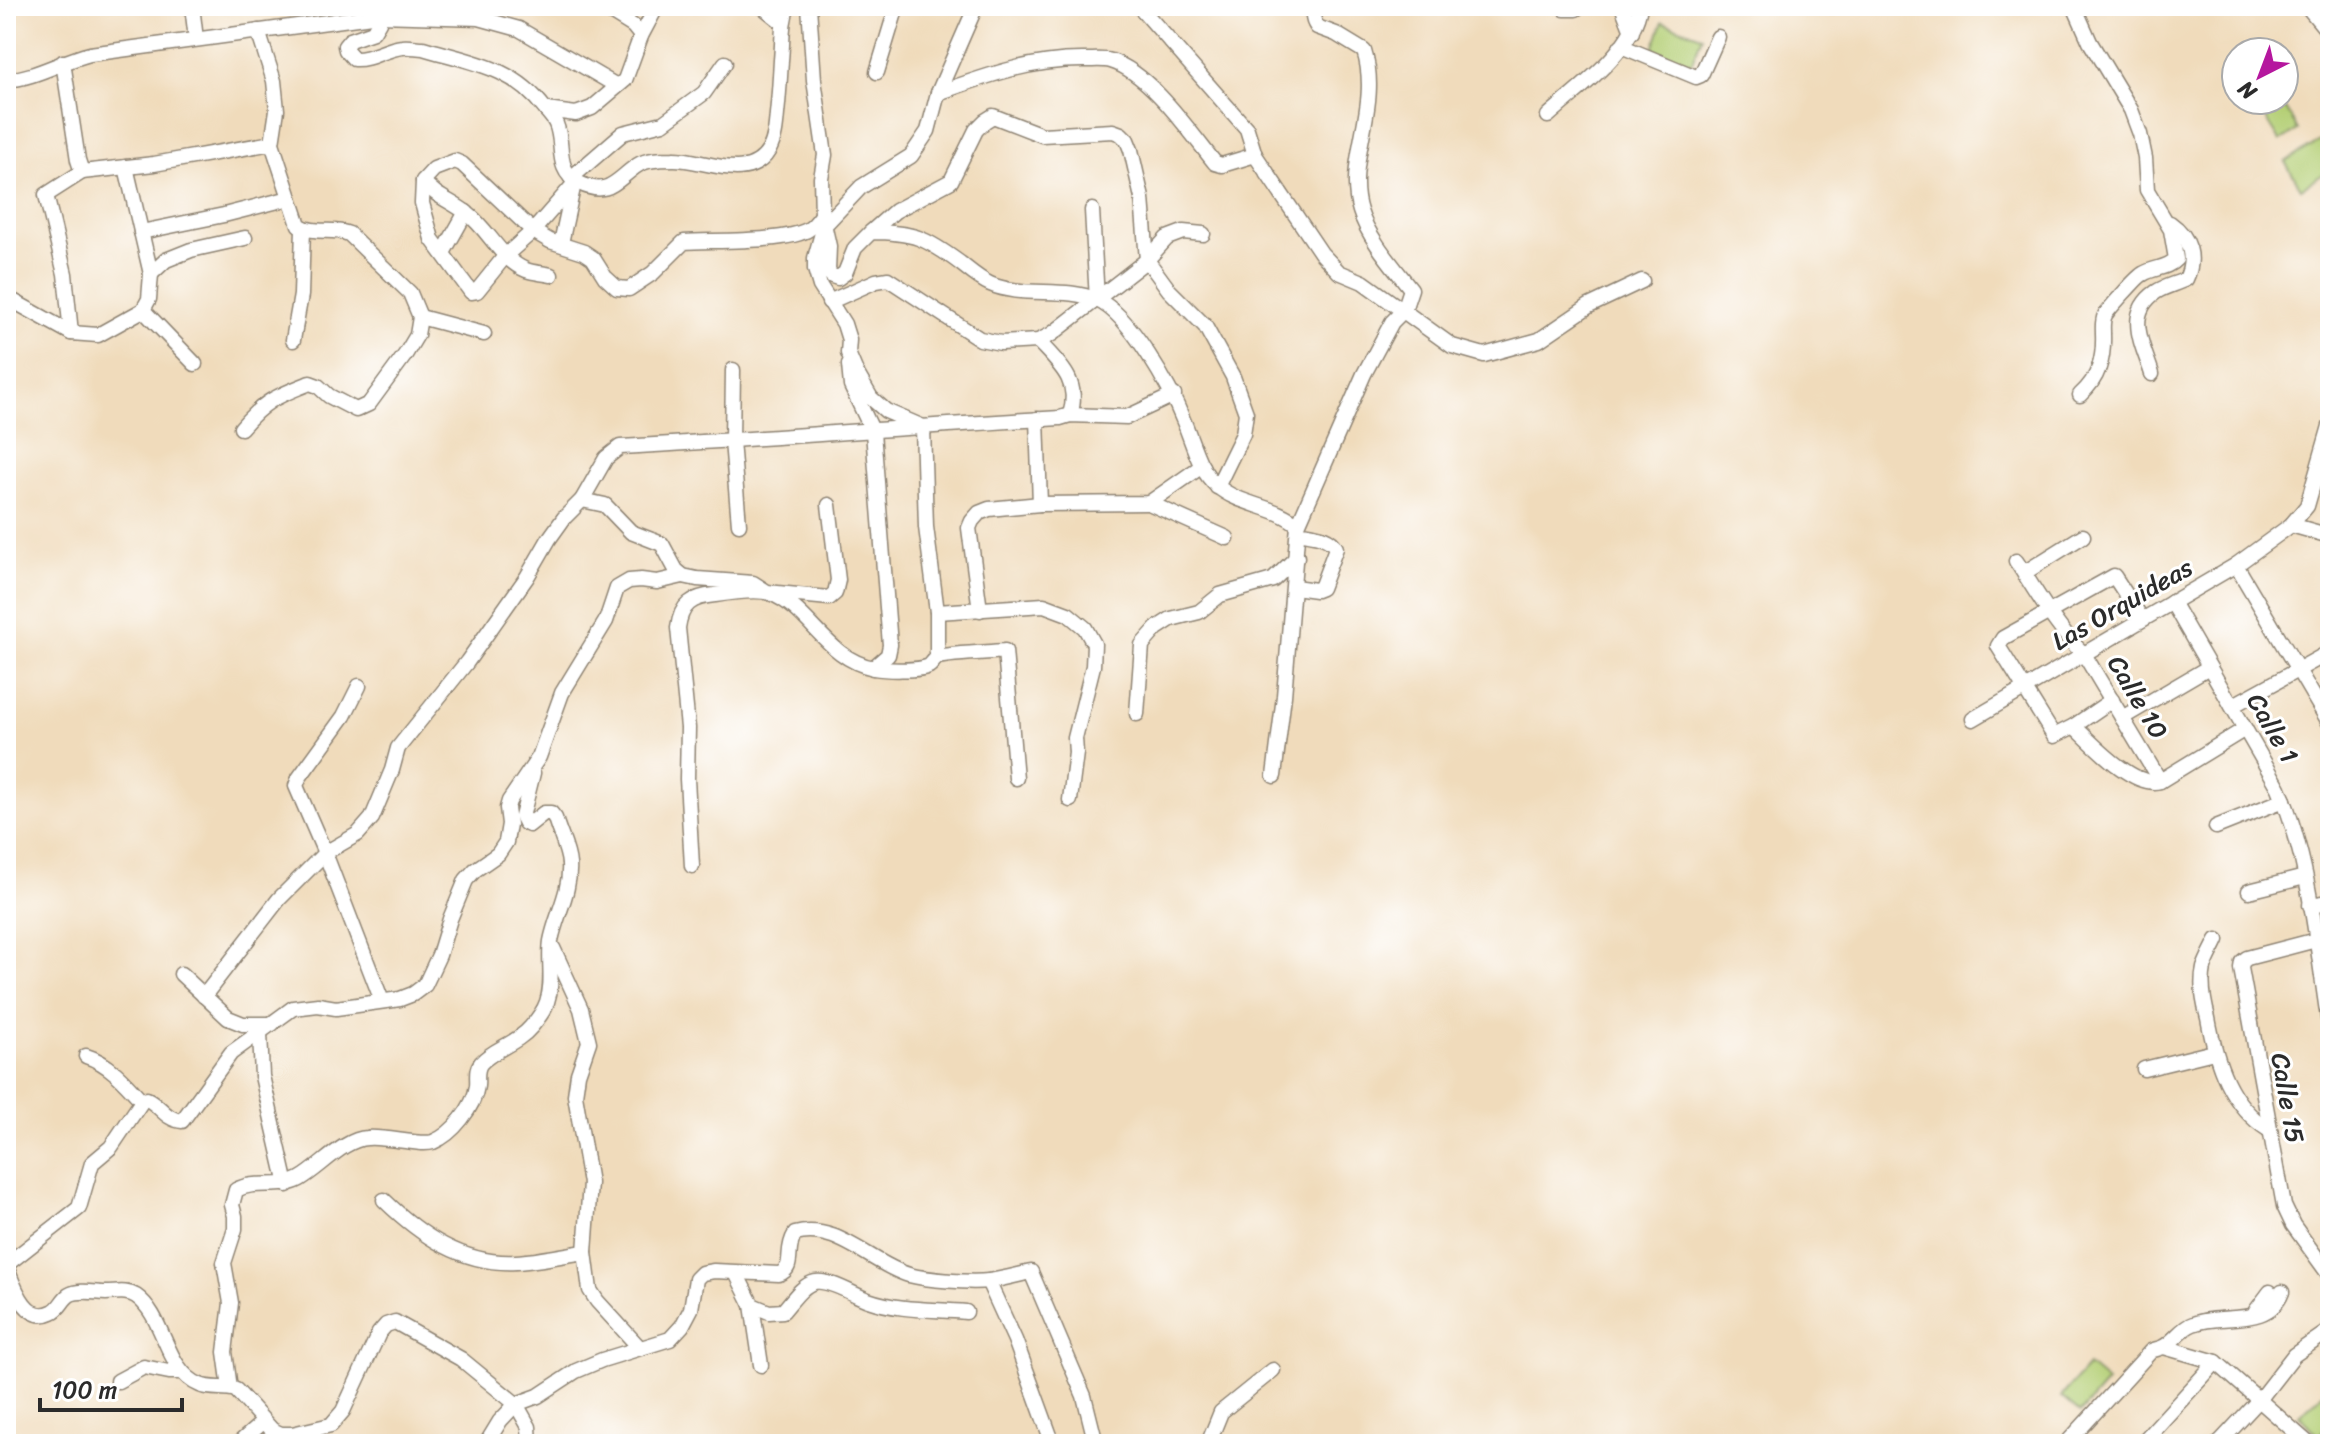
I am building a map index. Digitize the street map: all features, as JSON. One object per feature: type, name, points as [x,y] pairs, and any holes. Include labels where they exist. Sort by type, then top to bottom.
[{"type":"street","points":[[192,6],[196,39]]},
{"type":"street","points":[[601,6],[633,26],[641,36]]},
{"type":"street","points":[[546,110],[576,114],[592,108],[625,80],[641,36],[657,6]]},
{"type":"street","points":[[762,6],[782,22]]},
{"type":"street","points":[[380,11],[379,22],[373,32],[345,46],[354,59],[402,47],[423,48],[501,71],[530,91],[557,125],[563,166],[573,180],[584,185],[606,187],[616,185],[638,164],[652,160],[684,159],[728,168],[751,165],[761,159],[776,132],[782,22],[788,6]]},
{"type":"street","points":[[809,6],[814,80],[825,155],[821,178],[823,221],[829,246],[828,272],[838,278],[845,273],[855,248],[895,211],[951,181],[976,130],[993,116],[1042,135],[1113,131],[1121,134],[1131,150],[1142,198],[1147,260],[1169,290],[1205,326],[1233,377],[1246,413],[1243,434],[1217,487]]},
{"type":"street","points":[[877,72],[897,6]]},
{"type":"street","points":[[725,63],[704,93],[663,123],[623,133],[573,180],[533,231],[506,255],[477,291],[471,292],[432,239],[427,226],[422,203],[423,181],[434,169],[455,161],[462,164],[533,231],[550,241],[584,252],[593,258],[605,277],[617,288],[629,289],[653,273],[684,242],[739,240],[807,231],[861,187],[911,156],[928,131],[938,93],[976,6]]},
{"type":"street","points":[[1139,6],[1247,129],[1255,155],[1321,253],[1339,272],[1363,282],[1452,346],[1484,355],[1539,340],[1589,306],[1642,281]]},
{"type":"street","points":[[1564,6],[1572,10],[1579,6]]},
{"type":"street","points":[[1622,6],[1632,32]]},
{"type":"street","points":[[1548,116],[1621,46],[1632,32],[1640,6]]},
{"type":"street","points":[[2074,6],[2090,42],[2131,110],[2145,158],[2147,190],[2171,230],[2176,259],[2170,265],[2140,275],[2106,314],[2099,371],[2080,395]]},
{"type":"street","points":[[2307,6],[2330,34]]},
{"type":"street","points":[[1274,776],[1298,528],[1364,374],[1392,322],[1404,310],[1411,289],[1382,250],[1360,211],[1356,170],[1370,97],[1368,62],[1364,51],[1336,34],[1317,27],[1314,23],[1315,8]]},
{"type":"street","points":[[6,80],[30,76],[90,54],[380,11],[447,12],[519,29],[617,86]]},
{"type":"street","points":[[241,428],[258,408],[278,395],[310,383],[356,410],[369,404],[417,335],[420,317],[410,293],[349,234],[343,231],[315,231],[299,225],[272,143],[277,110],[274,81],[258,31]]},
{"type":"street","points":[[1621,46],[1696,77],[1701,75],[1718,37]]},
{"type":"street","points":[[938,93],[996,72],[1030,65],[1072,60],[1111,60],[1142,79],[1168,105],[1215,163],[1222,165],[1255,155]]},
{"type":"street","points":[[63,62],[82,172]]},
{"type":"street","points":[[71,333],[65,274],[46,195],[82,172],[154,164],[272,143]]},
{"type":"street","points":[[6,297],[71,333],[98,335],[143,310],[149,299],[151,274],[126,167]]},
{"type":"street","points":[[561,243],[573,180]]},
{"type":"street","points":[[423,181],[433,193],[466,212],[482,226],[506,255],[527,270],[551,275]]},
{"type":"street","points":[[141,232],[290,198]]},
{"type":"street","points":[[1092,210],[1097,300]]},
{"type":"street","points":[[443,253],[466,212]]},
{"type":"street","points":[[2152,374],[2137,329],[2137,318],[2156,292],[2186,279],[2192,257],[2188,242],[2176,227],[2163,218]]},
{"type":"street","points":[[823,221],[815,269],[820,286],[844,324],[849,340],[851,386],[873,432],[890,645],[888,655],[873,668]]},
{"type":"street","points":[[293,340],[301,295],[303,228]]},
{"type":"street","points":[[871,232],[901,232],[920,237],[986,283],[1005,290],[1065,294],[1097,300],[1114,312],[1148,353],[1174,395],[1202,466],[1217,487],[1236,498],[1265,506],[1290,518],[1298,528],[1326,538],[1336,548],[1321,588],[1294,587]]},
{"type":"street","points":[[829,302],[876,281],[888,279],[980,339],[1001,343],[1038,341],[1097,300],[1147,260],[1167,238],[1176,234],[1203,234]]},
{"type":"street","points":[[151,274],[166,260],[191,250],[245,238]]},
{"type":"street","points":[[143,310],[195,364]]},
{"type":"street","points":[[420,317],[484,334]]},
{"type":"street","points":[[1038,341],[1068,375],[1074,402],[1070,415]]},
{"type":"street","points":[[848,353],[871,398],[886,411],[923,427]]},
{"type":"street","points":[[733,370],[732,441],[739,524]]},
{"type":"street","points":[[204,996],[279,899],[325,853],[358,834],[372,818],[398,748],[446,691],[527,577],[549,539],[582,500],[606,458],[620,447],[873,432],[1070,415],[1127,417],[1174,395]]},
{"type":"street","points":[[1037,419],[1040,504]]},
{"type":"street","points":[[2330,426],[2307,506],[2291,525],[2330,536]]},
{"type":"street","points":[[923,427],[926,527],[937,612],[937,658]]},
{"type":"street","points":[[1149,503],[1202,466]]},
{"type":"street","points":[[582,500],[605,505],[631,532],[662,544],[676,570],[683,576]]},
{"type":"street","points":[[980,610],[969,528],[979,513],[989,509],[1040,504],[1149,503],[1227,538]]},
{"type":"street","points":[[692,866],[687,779],[688,728],[680,659],[680,616],[686,605],[696,598],[729,593],[767,592],[829,598],[835,593],[838,580],[829,505]]},
{"type":"street","name":"Las Orquideas","points":[[1973,719],[2236,565],[2291,525]]},
{"type":"street","name":"Calle 10","points":[[2083,536],[2020,567],[2084,654],[2160,781]]},
{"type":"street","points":[[1137,714],[1142,645],[1157,628],[1171,619],[1199,612],[1220,595],[1273,580],[1297,557]]},
{"type":"street","points":[[2236,565],[2330,724]]},
{"type":"street","points":[[230,1388],[225,1352],[231,1303],[224,1263],[235,1229],[232,1197],[236,1190],[243,1186],[287,1185],[300,1180],[355,1140],[397,1139],[429,1143],[438,1140],[457,1125],[473,1099],[481,1063],[530,1029],[547,1002],[551,944],[565,899],[569,863],[551,813],[544,813],[529,825],[522,817],[531,777],[562,693],[606,621],[617,588],[629,581],[657,582],[683,576],[753,583],[789,604],[823,640],[846,658],[873,668],[917,669],[928,666],[937,658],[1005,651],[1016,778]]},
{"type":"street","points":[[2112,700],[2054,736],[1998,646],[2003,638],[2114,576],[2142,619]]},
{"type":"street","name":"Calle 1","points":[[2172,602],[2293,820],[2326,976],[2330,1031]]},
{"type":"street","points":[[937,612],[1044,605],[1068,614],[1085,628],[1094,644],[1088,690],[1075,738],[1070,800]]},
{"type":"street","points":[[2232,706],[2330,652]]},
{"type":"street","points":[[2122,718],[2209,667]]},
{"type":"street","points":[[359,686],[344,716],[296,786],[382,1001]]},
{"type":"street","points":[[2074,726],[2104,755],[2145,782],[2153,783],[2245,729]]},
{"type":"street","points":[[530,1444],[529,1427],[516,1404],[461,1359],[395,1322],[386,1325],[379,1333],[343,1411],[331,1425],[281,1434],[263,1422],[236,1390],[202,1386],[182,1372],[146,1306],[135,1295],[81,1292],[69,1295],[47,1315],[35,1314],[19,1296],[6,1265],[79,1208],[92,1163],[111,1147],[142,1101],[147,1099],[153,1102],[165,1115],[182,1121],[231,1053],[293,1008],[318,1005],[336,1008],[400,999],[425,985],[466,880],[498,854],[506,842],[509,801],[539,757]]},
{"type":"street","points":[[2216,827],[2284,800]]},
{"type":"street","points":[[2249,891],[2305,877]]},
{"type":"street","points":[[2310,905],[2330,902]]},
{"type":"street","points":[[2217,940],[2204,969],[2203,986],[2214,1052],[2224,1077],[2243,1109],[2269,1130]]},
{"type":"street","name":"Calle 15","points":[[2316,940],[2247,958],[2241,968],[2284,1206],[2293,1225],[2330,1276]]},
{"type":"street","points":[[551,944],[581,1009],[589,1042],[578,1074],[575,1095],[590,1183],[585,1252],[590,1290],[639,1347]]},
{"type":"street","points":[[181,974],[228,1018],[266,1028]]},
{"type":"street","points":[[266,1028],[262,1076],[287,1185]]},
{"type":"street","points":[[2144,1069],[2214,1052]]},
{"type":"street","points":[[86,1056],[97,1060],[126,1082],[142,1101]]},
{"type":"street","points":[[384,1200],[409,1225],[447,1248],[476,1259],[515,1262],[585,1252]]},
{"type":"street","points":[[486,1444],[500,1421],[516,1404],[538,1396],[576,1371],[639,1347],[670,1339],[691,1309],[696,1279],[702,1273],[779,1274],[789,1268],[789,1245],[795,1234],[814,1231],[829,1234],[911,1275],[988,1281],[1031,1272],[1084,1396],[1096,1444]]},
{"type":"street","points":[[736,1273],[752,1305],[761,1365]]},
{"type":"street","points":[[988,1281],[1015,1340],[1053,1444]]},
{"type":"street","points":[[752,1305],[769,1312],[783,1311],[803,1289],[823,1282],[870,1301],[904,1308],[966,1312]]},
{"type":"street","points":[[2066,1444],[2151,1351],[2164,1347],[2191,1324],[2206,1320],[2249,1318],[2276,1292]]},
{"type":"street","points":[[2218,1444],[2259,1400],[2294,1355],[2330,1330]]},
{"type":"street","points":[[2164,1347],[2216,1362],[2259,1400],[2290,1438],[2309,1444]]},
{"type":"street","points":[[2141,1444],[2216,1362]]},
{"type":"street","points":[[118,1381],[144,1367],[182,1372]]},
{"type":"street","points":[[1208,1444],[1221,1412],[1273,1370]]},
{"type":"street","points":[[238,1444],[263,1422]]},
{"type":"green space","points":[[1663,22],[1702,36],[1691,64],[1653,49]]},
{"type":"green space","points":[[2265,116],[2290,116],[2298,130],[2280,141]]},
{"type":"green space","points":[[2330,135],[2330,170],[2301,188],[2285,162]]},
{"type":"green space","points":[[2088,1366],[2107,1382],[2080,1413],[2061,1397]]},
{"type":"green space","points":[[2330,1387],[2330,1425],[2318,1436],[2299,1415]]}]
